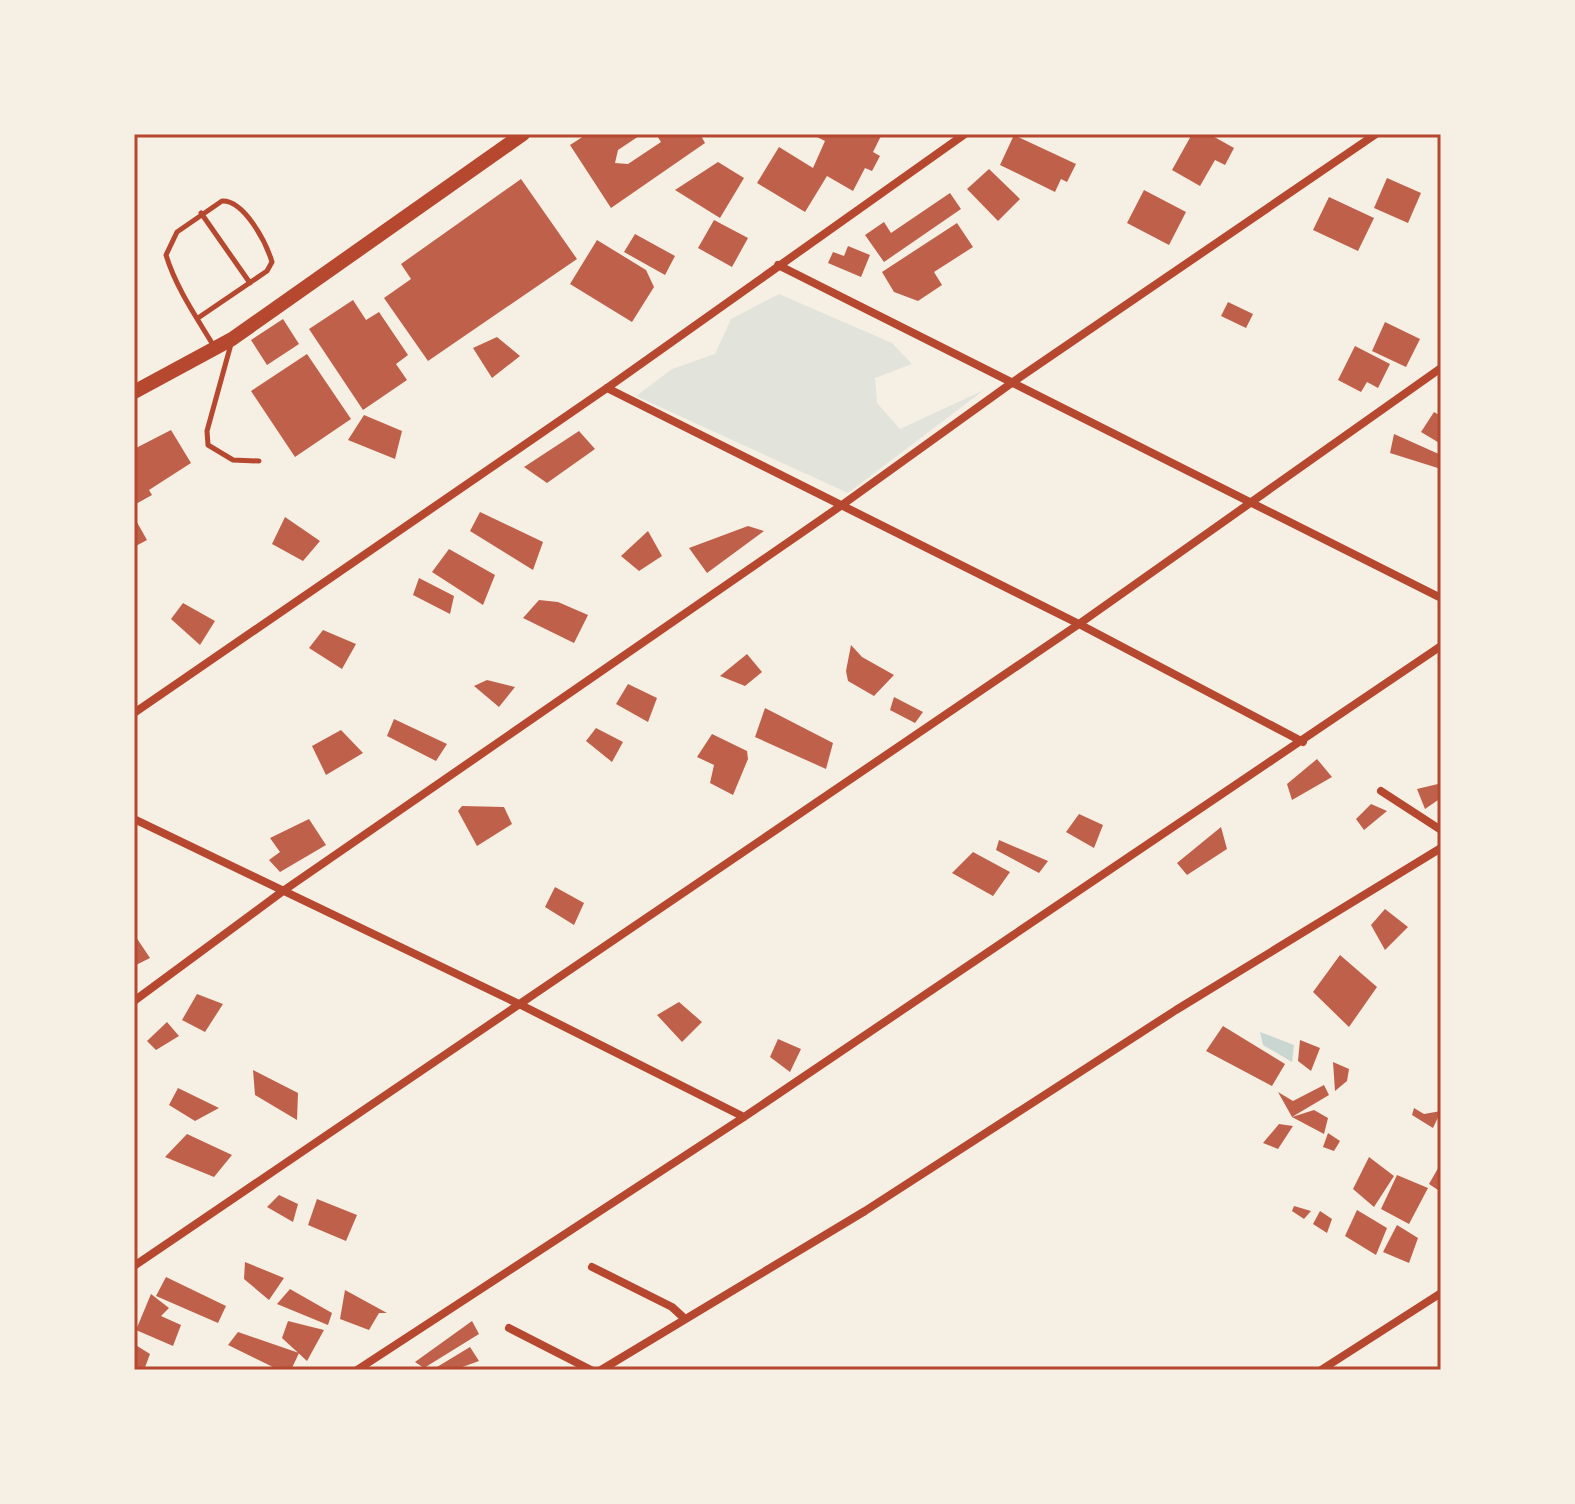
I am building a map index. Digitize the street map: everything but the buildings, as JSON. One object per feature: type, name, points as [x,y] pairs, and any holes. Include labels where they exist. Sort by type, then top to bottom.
[{"type":"main road","points":[[134,392],[232,339],[523,134]]},
{"type":"street","points":[[134,713],[607,388],[965,134]]},
{"type":"street","points":[[134,1001],[283,891],[842,505],[1013,382],[1376,134]]},
{"type":"street","points":[[778,265],[1441,598]]},
{"type":"street","points":[[134,1266],[1079,624],[1441,368]]},
{"type":"street","points":[[607,388],[1079,624],[1303,742]]},
{"type":"street","points":[[357,1370],[744,1117],[1441,646]]},
{"type":"street","points":[[1381,791],[1441,830]]},
{"type":"street","points":[[134,819],[519,1004],[744,1117]]},
{"type":"street","points":[[601,1370],[865,1211],[1176,1010],[1441,848]]},
{"type":"street","points":[[592,1267],[672,1307],[685,1319]]},
{"type":"street","points":[[1321,1370],[1440,1295]]},
{"type":"street","points":[[509,1328],[591,1370]]},
{"type":"lane","points":[[198,318],[267,271],[272,262],[237,204],[222,201],[201,213],[177,232],[166,255],[198,318],[215,349]]},
{"type":"lane","points":[[201,213],[250,283]]},
{"type":"lane","points":[[232,339],[207,431],[208,445],[233,460],[259,461]]},
{"type":"shaded area","points":[[779,294],[892,343],[912,364],[875,378],[877,403],[900,429],[984,390],[848,493],[636,396],[672,369],[715,354],[731,319]]},
{"type":"shaded area","points":[[1260,1032],[1294,1045],[1292,1062],[1263,1045]]}]
